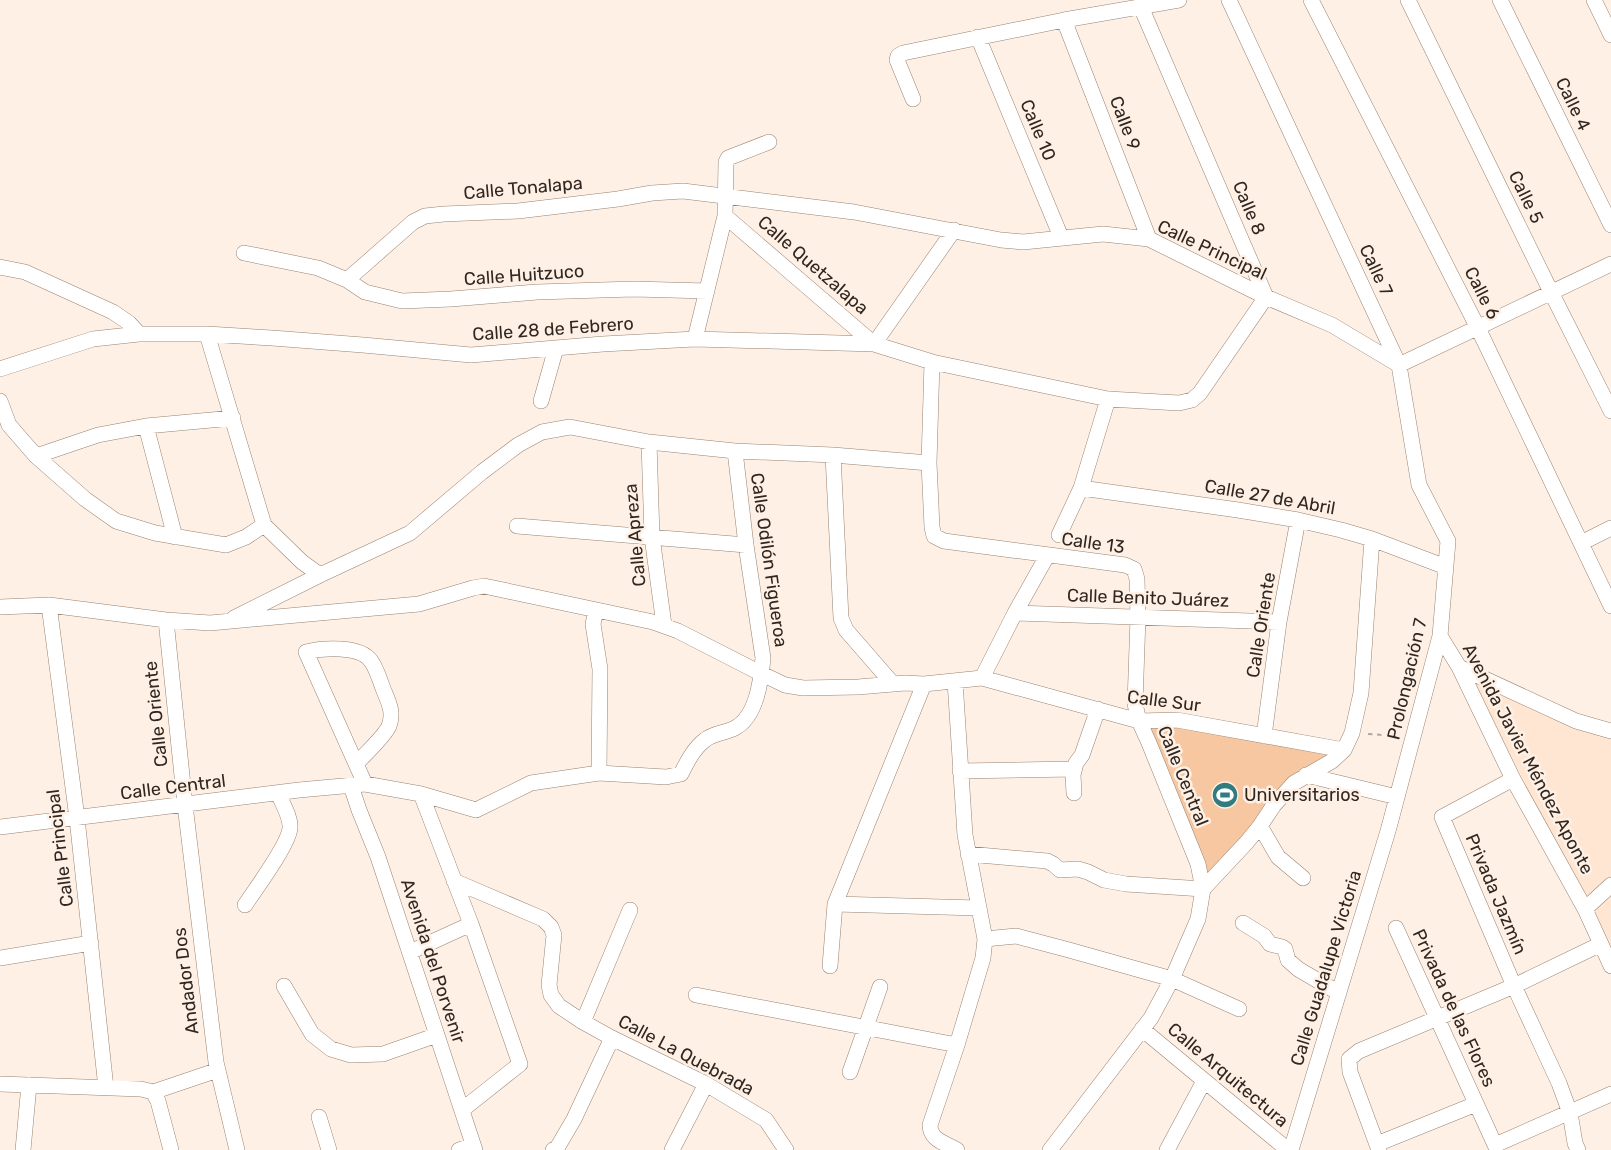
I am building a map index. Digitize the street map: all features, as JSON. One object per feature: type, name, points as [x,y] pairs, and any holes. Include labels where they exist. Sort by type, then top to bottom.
[{"type":"street","points":[[913,99],[897,60],[898,56],[903,53],[1064,20],[1179,0]]},
{"type":"street","name":"Calle 7","points":[[1229,0],[1399,365],[1419,485],[1448,541],[1446,567]]},
{"type":"street","name":"Calle 6","points":[[1311,0],[1478,327],[1611,606]]},
{"type":"street","name":"Calle 5","points":[[1408,0],[1611,411]]},
{"type":"street","name":"Calle 4","points":[[1500,0],[1611,225]]},
{"type":"street","points":[[1594,0],[1611,35]]},
{"type":"street","name":"Calle 8","points":[[1141,7],[1266,297]]},
{"type":"street","name":"Calle 9","points":[[1064,20],[1149,239]]},
{"type":"street","name":"Calle 10","points":[[978,37],[1061,237]]},
{"type":"street","points":[[695,339],[725,216],[724,168],[728,158],[769,142]]},
{"type":"street","name":"Calle Tonalapa","points":[[347,280],[413,222],[425,216],[518,211],[652,193],[683,191],[725,196]]},
{"type":"street","name":"Calle Principal","points":[[725,196],[854,212],[1001,240],[1023,242],[1103,234],[1149,239],[1266,297],[1332,325],[1399,365]]},
{"type":"street","name":"Calle Quetzalapa","points":[[725,216],[874,344]]},
{"type":"street","points":[[874,344],[954,230]]},
{"type":"street","name":"Calle Huitzuco","points":[[244,253],[318,268],[347,280],[365,292],[402,301],[537,292],[634,289],[707,291]]},
{"type":"street","points":[[1399,365],[1611,264]]},
{"type":"street","points":[[0,267],[25,272],[113,312],[139,334]]},
{"type":"street","points":[[1059,535],[1081,488],[1108,399],[1179,403],[1192,400],[1200,393],[1266,297]]},
{"type":"street","name":"Calle 28 de Febrero","points":[[0,369],[93,339],[139,334],[207,334],[363,345],[471,356],[695,339],[874,344],[932,362],[1108,399]]},
{"type":"street","points":[[207,334],[264,525],[302,562],[320,575]]},
{"type":"street","points":[[541,401],[556,348]]},
{"type":"street","points":[[226,622],[410,533],[482,472],[518,445],[542,432],[570,427],[649,442],[735,451],[833,455],[930,463],[932,362]]},
{"type":"street","points":[[0,401],[9,425],[36,456],[84,500],[116,521],[155,533],[226,546],[264,525]]},
{"type":"street","points":[[36,456],[98,435],[146,426],[233,418]]},
{"type":"street","points":[[146,426],[176,537]]},
{"type":"street","name":"Calle Apreza","points":[[649,442],[652,537],[664,625]]},
{"type":"street","name":"Calle Odilón Figueroa","points":[[599,773],[666,777],[681,774],[696,749],[706,739],[736,728],[749,715],[762,674],[763,658],[735,451]]},
{"type":"street","points":[[833,455],[841,618],[846,630],[892,684]]},
{"type":"street","name":"Calle 13","points":[[930,463],[934,536],[944,541],[1125,565],[1134,569]]},
{"type":"street","name":"Calle 27 de Abril","points":[[1081,488],[1298,520],[1372,539],[1446,567]]},
{"type":"street","name":"Calle Oriente","points":[[1264,736],[1279,622],[1298,520]]},
{"type":"street","points":[[518,526],[746,545]]},
{"type":"street","points":[[1581,543],[1611,528]]},
{"type":"street","points":[[1050,1150],[1151,1018],[1172,979],[1198,919],[1203,889],[1260,826],[1293,783],[1332,761],[1344,750],[1352,733],[1361,693],[1372,539]]},
{"type":"street","points":[[0,607],[49,605],[166,620],[210,623],[419,604],[484,586],[664,625],[785,685],[803,688],[924,684],[982,678],[1047,556]]},
{"type":"street","name":"Prolongación 7","points":[[1397,797],[1440,636],[1446,567]]},
{"type":"street","name":"Calle Central","points":[[1134,569],[1137,579],[1138,616],[1135,704],[1139,721],[1198,864],[1203,889]]},
{"type":"street","name":"Calle Principal","points":[[49,605],[77,818],[106,1088]]},
{"type":"street","points":[[596,609],[593,624],[600,669],[599,773]]},
{"type":"street","name":"Calle Benito Juárez","points":[[1015,613],[1279,622]]},
{"type":"street","name":"Calle Oriente","points":[[166,620],[185,805]]},
{"type":"street","name":"Avenida Javier Méndez Aponte","points":[[1440,636],[1459,667],[1513,779],[1585,909],[1611,966]]},
{"type":"street","name":"Avenida del Porvenir","points":[[356,764],[388,728],[391,719],[392,709],[371,661],[364,654],[351,650],[306,651],[356,764],[359,810],[378,857],[462,1110],[469,1148]]},
{"type":"street","points":[[1459,667],[1576,721],[1611,731]]},
{"type":"street","name":"Calle Sur","points":[[982,678],[1139,721],[1177,720],[1344,750]]},
{"type":"street","points":[[955,681],[965,835],[985,939],[983,958],[930,1125],[930,1132],[934,1138],[957,1150]]},
{"type":"street","points":[[830,966],[835,904],[924,684]]},
{"type":"street","points":[[1074,793],[1074,769],[1082,755],[1098,709]]},
{"type":"street","points":[[960,771],[1074,769]]},
{"type":"street","name":"Calle Central","points":[[0,827],[358,785],[421,794],[476,810],[531,783],[599,773]]},
{"type":"street","points":[[1306,775],[1397,797]]},
{"type":"street","name":"Privada Jazmín","points":[[1513,779],[1442,816],[1514,986],[1559,1083],[1570,1113],[1578,1150]]},
{"type":"street","points":[[245,905],[285,844],[290,830],[289,820],[278,793]]},
{"type":"street","points":[[421,794],[471,924],[520,1064],[462,1110]]},
{"type":"street","name":"Calle Guadalupe Victoria","points":[[1290,1150],[1397,797]]},
{"type":"street","name":"Andador Dos","points":[[185,805],[218,1070],[237,1150]]},
{"type":"street","points":[[1260,826],[1278,857],[1303,878]]},
{"type":"street","points":[[968,854],[1047,861],[1060,870],[1078,869],[1104,880],[1126,884],[1203,889]]},
{"type":"street","name":"Calle La Quebrada","points":[[454,881],[543,920],[551,927],[554,935],[549,985],[551,995],[559,1006],[612,1038],[706,1084],[766,1120],[786,1150]]},
{"type":"street","points":[[1585,909],[1611,885]]},
{"type":"street","points":[[835,904],[978,909]]},
{"type":"street","points":[[584,1022],[630,910]]},
{"type":"street","points":[[1243,923],[1264,936],[1270,944],[1285,949],[1288,960],[1298,969],[1339,993]]},
{"type":"street","points":[[410,952],[471,924]]},
{"type":"street","name":"Privada de las Flores","points":[[1396,928],[1495,1145],[1570,1113]]},
{"type":"street","points":[[985,939],[1016,936],[1069,950],[1172,979],[1239,1010]]},
{"type":"street","points":[[0,958],[91,943]]},
{"type":"street","points":[[1476,1104],[1378,1147],[1350,1072],[1349,1059],[1359,1051],[1514,986],[1601,944]]},
{"type":"street","points":[[284,986],[312,1034],[331,1049],[351,1055],[383,1054],[437,1035]]},
{"type":"street","points":[[850,1072],[880,987]]},
{"type":"street","points":[[696,995],[957,1045]]},
{"type":"street","name":"Calle Arquitectura","points":[[1142,1029],[1290,1150]]},
{"type":"street","points":[[553,1150],[557,1148],[574,1119],[612,1038]]},
{"type":"street","points":[[0,1084],[141,1089],[153,1092],[218,1070]]},
{"type":"street","points":[[1167,1150],[1204,1081]]},
{"type":"street","points":[[672,1150],[706,1084]]},
{"type":"street","points":[[23,1150],[29,1085]]},
{"type":"street","points":[[153,1092],[158,1101],[171,1150]]},
{"type":"street","points":[[1570,1113],[1611,1094]]},
{"type":"street","points":[[319,1117],[329,1150]]},
{"type":"path","points":[[1352,733],[1413,737]]},
{"type":"shaded area","points":[[1472,679],[1611,737],[1611,953],[1480,695]]},
{"type":"shaded area","name":"Universitarios","points":[[1145,725],[1182,725],[1335,753],[1254,824],[1206,877]]},
{"type":"place","name":"Universitarios","points":[[1225,795]]}]
